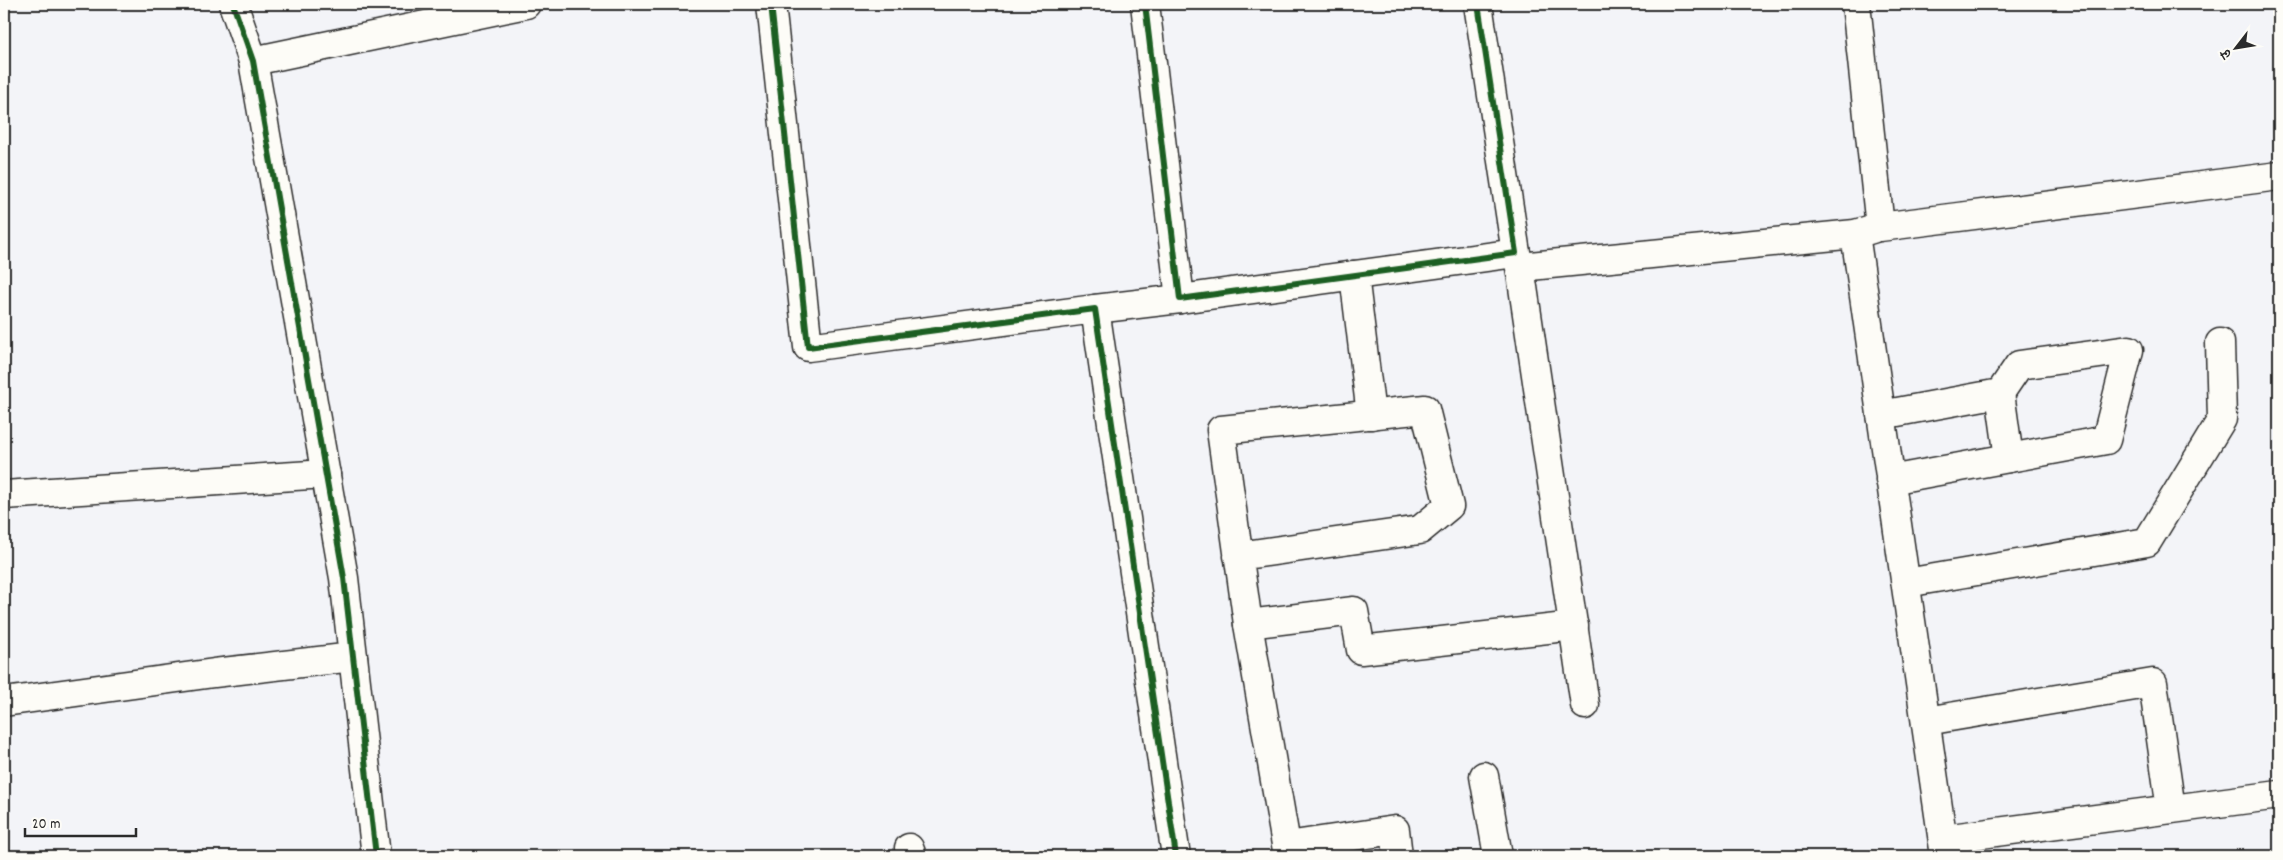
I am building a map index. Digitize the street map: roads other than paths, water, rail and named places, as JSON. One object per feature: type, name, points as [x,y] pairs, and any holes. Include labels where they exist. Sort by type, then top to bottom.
[{"type":"street","points":[[233,4],[252,61],[344,578],[376,856]]},
{"type":"street","points":[[252,61],[526,4]]},
{"type":"street","points":[[771,4],[808,347],[1354,275],[1518,260],[1855,234],[1880,227],[2279,176]]},
{"type":"street","points":[[1146,4],[1180,299]]},
{"type":"street","points":[[1478,4],[1585,705]]},
{"type":"street","points":[[1856,4],[1880,227]]},
{"type":"street","points":[[1855,234],[1944,848],[2171,809],[2279,794]]},
{"type":"street","points":[[1354,275],[1371,415]]},
{"type":"street","points":[[1095,309],[1176,856]]},
{"type":"street","points":[[1906,583],[2147,542],[2222,419],[2220,343]]},
{"type":"street","points":[[1890,480],[2009,458],[2106,440],[2129,350],[2019,365],[2000,393],[2009,458]]},
{"type":"street","points":[[1881,415],[2000,393]]},
{"type":"street","points":[[1238,556],[1420,530],[1449,506],[1425,409],[1221,430],[1238,556],[1248,624],[1288,851],[1394,830],[1398,856]]},
{"type":"street","points":[[4,495],[326,474]]},
{"type":"street","points":[[1248,624],[1354,611],[1361,650],[1574,626]]},
{"type":"street","points":[[4,702],[214,673],[353,657]]},
{"type":"street","points":[[1926,721],[2153,683],[2171,809]]},
{"type":"street","points":[[1484,776],[1498,856]]}]
